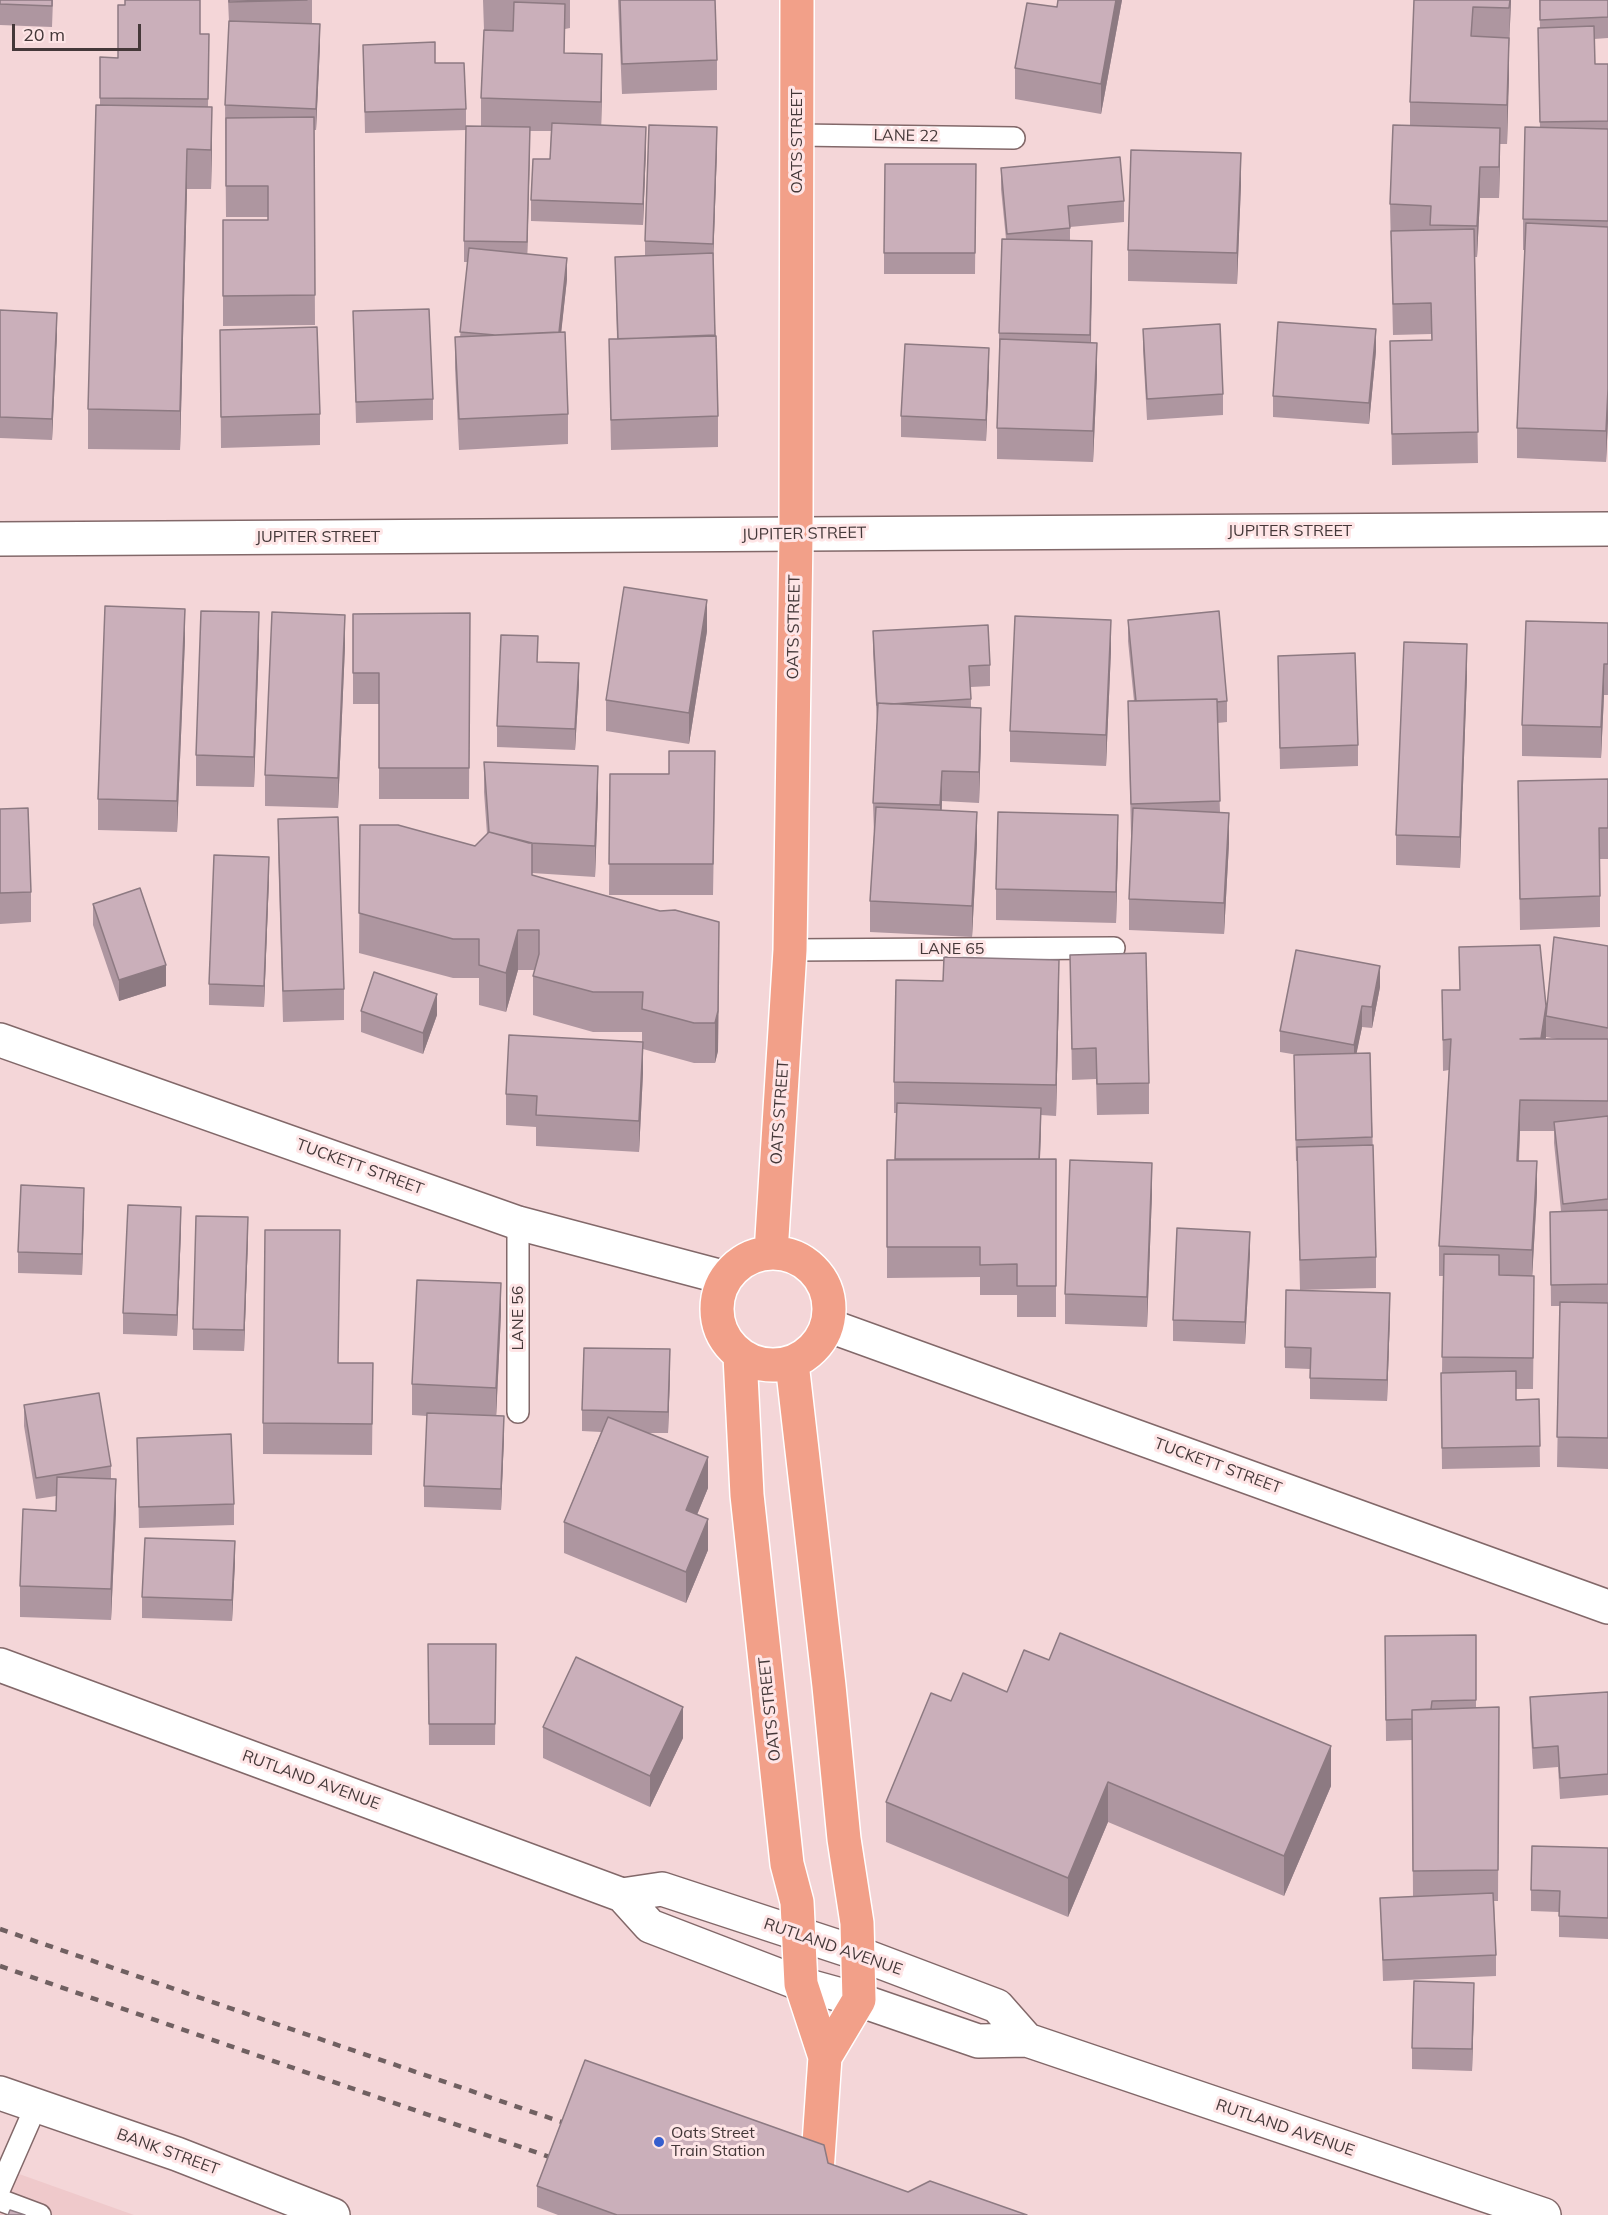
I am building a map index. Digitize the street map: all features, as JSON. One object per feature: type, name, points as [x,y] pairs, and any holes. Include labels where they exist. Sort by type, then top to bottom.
[{"type":"main road","name":"OATS STREET","points":[[771,1253],[790,950],[796,534],[798,135],[796,0]]},
{"type":"main road","points":[[771,1253],[789,1255],[805,1262],[818,1274],[826,1290],[829,1308],[827,1325],[819,1341],[807,1354],[792,1363],[774,1366],[757,1364],[740,1356],[728,1345],[719,1329],[716,1311],[718,1294],[726,1278],[738,1264],[754,1256],[771,1253]]},
{"type":"main road","name":"OATS STREET","points":[[740,1356],[747,1495],[787,1864],[797,1902],[801,1984],[825,2057],[814,2215]]},
{"type":"main road","points":[[792,1363],[844,1839],[857,1923],[859,2000]]},
{"type":"main road","name":"OATS STREET","points":[[825,2057],[859,2000]]},
{"type":"street","name":"JUPITER STREET","points":[[0,539],[1608,529]]},
{"type":"street","name":"TUCKETT STREET","points":[[0,1040],[518,1223],[726,1278]]},
{"type":"street","name":"TUCKETT STREET","points":[[827,1325],[1608,1607]]},
{"type":"street","name":"RUTLAND AVENUE","points":[[0,1665],[622,1895],[650,1926],[801,1984],[859,2000],[978,2041],[1027,2040],[1544,2215]]},
{"type":"street","name":"RUTLAND AVENUE","points":[[622,1895],[662,1889],[857,1953],[997,2006],[1027,2040]]},
{"type":"street","name":"BANK STREET","points":[[0,2093],[177,2154],[333,2215]]},
{"type":"lane","name":"LANE 22","points":[[798,135],[1014,138]]},
{"type":"lane","name":"LANE 65","points":[[790,950],[1114,948]]},
{"type":"lane","name":"LANE 56","points":[[518,1223],[518,1412]]},
{"type":"lane","points":[[0,2188],[36,2106]]},
{"type":"lane","points":[[0,2200],[40,2215]]},
{"type":"shaded area","points":[[0,2167],[8,2170],[134,2215],[0,2215]]},
{"type":"building","points":[[0,0],[52,0],[52,6],[0,4]]},
{"type":"building","points":[[125,0],[200,0],[200,34],[209,34],[208,99],[100,98],[100,57],[118,58],[118,5],[125,5]]},
{"type":"building","points":[[229,0],[307,0],[229,2]]},
{"type":"building","points":[[620,0],[715,0],[717,60],[622,64]]},
{"type":"building","points":[[1058,0],[1116,0],[1101,84],[1015,68],[1027,3],[1057,7]]},
{"type":"building","points":[[1414,0],[1510,0],[1509,8],[1473,7],[1471,36],[1509,38],[1507,105],[1410,102]]},
{"type":"building","points":[[1540,0],[1608,0],[1608,17],[1540,20]]},
{"type":"building","points":[[514,2],[565,4],[564,53],[602,54],[601,102],[481,98],[484,30],[513,31]]},
{"type":"building","points":[[229,21],[320,24],[316,109],[225,105]]},
{"type":"building","points":[[1594,26],[1595,64],[1608,64],[1608,121],[1540,122],[1538,28]]},
{"type":"building","points":[[435,42],[435,63],[464,63],[466,109],[365,112],[363,45]]},
{"type":"building","points":[[96,105],[212,107],[211,150],[187,149],[180,411],[88,409]]},
{"type":"building","points":[[314,117],[315,295],[223,296],[223,220],[268,220],[268,186],[226,186],[226,118]]},
{"type":"building","points":[[552,123],[646,127],[643,204],[531,200],[533,159],[550,159]]},
{"type":"building","points":[[649,125],[717,127],[713,244],[645,241]]},
{"type":"building","points":[[1393,125],[1500,128],[1499,167],[1480,167],[1477,226],[1430,225],[1431,206],[1390,204]]},
{"type":"building","points":[[466,126],[530,127],[527,242],[464,241]]},
{"type":"building","points":[[1525,127],[1608,129],[1608,221],[1523,219]]},
{"type":"building","points":[[1131,150],[1241,153],[1237,253],[1128,250]]},
{"type":"building","points":[[1120,157],[1124,201],[1068,206],[1070,228],[1007,234],[1001,168]]},
{"type":"building","points":[[885,164],[976,164],[975,253],[884,253]]},
{"type":"building","points":[[1526,223],[1608,227],[1606,431],[1517,428]]},
{"type":"building","points":[[1474,229],[1478,432],[1392,434],[1390,341],[1432,340],[1431,303],[1393,304],[1391,231]]},
{"type":"building","points":[[1002,239],[1092,241],[1090,335],[999,333]]},
{"type":"building","points":[[469,248],[567,258],[559,332],[495,335],[460,332]]},
{"type":"building","points":[[713,253],[715,335],[618,339],[615,257]]},
{"type":"building","points":[[429,309],[433,399],[356,402],[353,311]]},
{"type":"building","points":[[0,310],[57,313],[52,419],[0,417]]},
{"type":"building","points":[[1278,322],[1376,329],[1369,403],[1273,396]]},
{"type":"building","points":[[1220,324],[1223,394],[1147,399],[1143,329]]},
{"type":"building","points":[[317,327],[320,414],[221,417],[220,330]]},
{"type":"building","points":[[565,332],[568,414],[459,419],[455,337]]},
{"type":"building","points":[[716,336],[718,416],[611,420],[609,339]]},
{"type":"building","points":[[1000,339],[1097,343],[1093,431],[997,428]]},
{"type":"building","points":[[905,344],[989,348],[986,420],[901,416]]},
{"type":"building","points":[[624,587],[707,600],[689,713],[606,700]]},
{"type":"building","points":[[105,606],[185,609],[177,801],[98,799]]},
{"type":"building","points":[[201,611],[259,612],[254,757],[196,755]]},
{"type":"building","points":[[1219,611],[1227,701],[1217,702],[1217,699],[1136,701],[1128,620]]},
{"type":"building","points":[[272,612],[345,615],[338,778],[265,775]]},
{"type":"building","points":[[470,613],[469,768],[379,768],[379,673],[353,673],[353,614]]},
{"type":"building","points":[[1015,616],[1111,620],[1106,735],[1010,731]]},
{"type":"building","points":[[1526,621],[1608,623],[1608,664],[1604,664],[1601,727],[1522,725]]},
{"type":"building","points":[[988,625],[990,665],[969,666],[971,699],[878,703],[877,705],[873,631]]},
{"type":"building","points":[[501,635],[538,636],[537,662],[579,663],[575,729],[497,726]]},
{"type":"building","points":[[1404,642],[1467,644],[1460,837],[1396,835]]},
{"type":"building","points":[[1355,653],[1358,745],[1280,748],[1278,656]]},
{"type":"building","points":[[1217,699],[1220,801],[1131,804],[1128,701]]},
{"type":"building","points":[[878,703],[981,708],[979,772],[942,771],[940,805],[873,803]]},
{"type":"building","points":[[669,751],[715,751],[713,864],[609,864],[610,774],[669,774]]},
{"type":"building","points":[[484,762],[598,766],[595,846],[529,843],[489,832]]},
{"type":"building","points":[[1608,779],[1608,828],[1599,828],[1600,896],[1520,899],[1518,781]]},
{"type":"building","points":[[876,807],[977,812],[972,906],[870,901]]},
{"type":"building","points":[[28,808],[31,892],[0,893],[0,809]]},
{"type":"building","points":[[1133,808],[1229,813],[1224,903],[1129,899]]},
{"type":"building","points":[[998,812],[1118,815],[1116,892],[996,889]]},
{"type":"building","points":[[338,817],[344,989],[283,991],[278,819]]},
{"type":"building","points":[[360,825],[398,825],[475,846],[489,832],[532,843],[532,875],[660,911],[675,910],[719,922],[718,1011],[715,1023],[694,1023],[642,1009],[643,992],[593,992],[533,976],[539,954],[539,930],[518,930],[506,973],[479,965],[479,939],[453,939],[359,913]]},
{"type":"building","points":[[214,855],[269,857],[264,986],[209,984]]},
{"type":"building","points":[[140,888],[166,965],[119,980],[93,904]]},
{"type":"building","points":[[1554,937],[1608,946],[1608,1028],[1546,1016]]},
{"type":"building","points":[[1540,945],[1546,1006],[1541,1038],[1520,1039],[1608,1039],[1608,1101],[1520,1100],[1517,1161],[1537,1161],[1532,1250],[1439,1246],[1451,1039],[1443,1040],[1442,990],[1460,990],[1459,947]]},
{"type":"building","points":[[1296,950],[1380,966],[1372,1007],[1362,1006],[1354,1045],[1280,1031]]},
{"type":"building","points":[[1146,953],[1149,1083],[1097,1084],[1096,1048],[1072,1049],[1070,955]]},
{"type":"building","points":[[944,957],[1059,960],[1056,1085],[894,1082],[896,980],[943,981]]},
{"type":"building","points":[[374,972],[437,994],[423,1033],[361,1011]]},
{"type":"building","points":[[509,1035],[643,1042],[639,1121],[536,1115],[537,1096],[506,1094]]},
{"type":"building","points":[[1370,1053],[1372,1137],[1296,1140],[1294,1055]]},
{"type":"building","points":[[897,1103],[1041,1108],[1039,1159],[895,1159]]},
{"type":"building","points":[[1608,1116],[1608,1199],[1563,1204],[1554,1122]]},
{"type":"building","points":[[1373,1145],[1376,1257],[1300,1260],[1297,1147]]},
{"type":"building","points":[[1056,1159],[1056,1286],[1017,1286],[1017,1264],[980,1265],[980,1247],[887,1247],[887,1160]]},
{"type":"building","points":[[1070,1160],[1152,1163],[1147,1297],[1065,1294]]},
{"type":"building","points":[[21,1185],[84,1188],[82,1254],[18,1252]]},
{"type":"building","points":[[128,1205],[181,1207],[177,1315],[123,1313]]},
{"type":"building","points":[[1608,1210],[1608,1284],[1551,1285],[1550,1212]]},
{"type":"building","points":[[196,1216],[248,1217],[244,1330],[193,1329]]},
{"type":"building","points":[[1177,1228],[1250,1232],[1245,1322],[1173,1320]]},
{"type":"building","points":[[265,1230],[340,1230],[338,1363],[373,1363],[372,1424],[263,1423]]},
{"type":"building","points":[[1444,1254],[1499,1255],[1499,1275],[1534,1276],[1533,1358],[1442,1357]]},
{"type":"building","points":[[417,1280],[501,1283],[496,1388],[412,1384]]},
{"type":"building","points":[[1286,1290],[1390,1293],[1387,1380],[1310,1378],[1311,1348],[1285,1347]]},
{"type":"building","points":[[1560,1302],[1608,1303],[1608,1438],[1557,1437]]},
{"type":"building","points":[[584,1348],[670,1349],[668,1412],[582,1410]]},
{"type":"building","points":[[1516,1371],[1516,1400],[1539,1399],[1540,1446],[1442,1448],[1441,1373]]},
{"type":"building","points":[[99,1393],[111,1466],[36,1478],[24,1405]]},
{"type":"building","points":[[427,1413],[504,1416],[501,1489],[424,1486]]},
{"type":"building","points":[[608,1417],[708,1457],[686,1510],[708,1519],[686,1572],[564,1522]]},
{"type":"building","points":[[231,1434],[234,1504],[139,1507],[137,1438]]},
{"type":"building","points":[[57,1477],[116,1479],[111,1589],[20,1586],[23,1509],[56,1511]]},
{"type":"building","points":[[145,1538],[235,1541],[232,1600],[142,1597]]},
{"type":"building","points":[[1060,1633],[1331,1746],[1284,1856],[1108,1782],[1068,1878],[886,1802],[931,1693],[951,1701],[963,1673],[1007,1692],[1024,1650],[1049,1660]]},
{"type":"building","points":[[1476,1635],[1476,1700],[1432,1701],[1431,1709],[1412,1710],[1412,1719],[1386,1720],[1385,1636]]},
{"type":"building","points":[[428,1644],[496,1644],[495,1724],[429,1724]]},
{"type":"building","points":[[576,1657],[683,1707],[650,1776],[543,1727]]},
{"type":"building","points":[[1608,1692],[1608,1774],[1560,1778],[1558,1746],[1533,1748],[1530,1697]]},
{"type":"building","points":[[1499,1707],[1498,1870],[1413,1871],[1412,1710]]},
{"type":"building","points":[[1532,1846],[1608,1848],[1608,1918],[1559,1916],[1560,1891],[1531,1890]]},
{"type":"building","points":[[1493,1893],[1496,1955],[1383,1960],[1380,1898]]},
{"type":"building","points":[[1414,1981],[1474,1983],[1472,2049],[1412,2048]]},
{"type":"building","name":"Oats Street Train Station","points":[[585,2060],[824,2145],[828,2163],[908,2192],[930,2181],[1027,2215],[617,2215],[537,2186]]},
{"type":"building","points":[[10,2210],[25,2215],[8,2215]]},
{"type":"railway","points":[[0,1929],[576,2127]]},
{"type":"railway","points":[[0,1966],[564,2162]]},
{"type":"place","name":"Oats Street Train Station","points":[[659,2142]]}]
